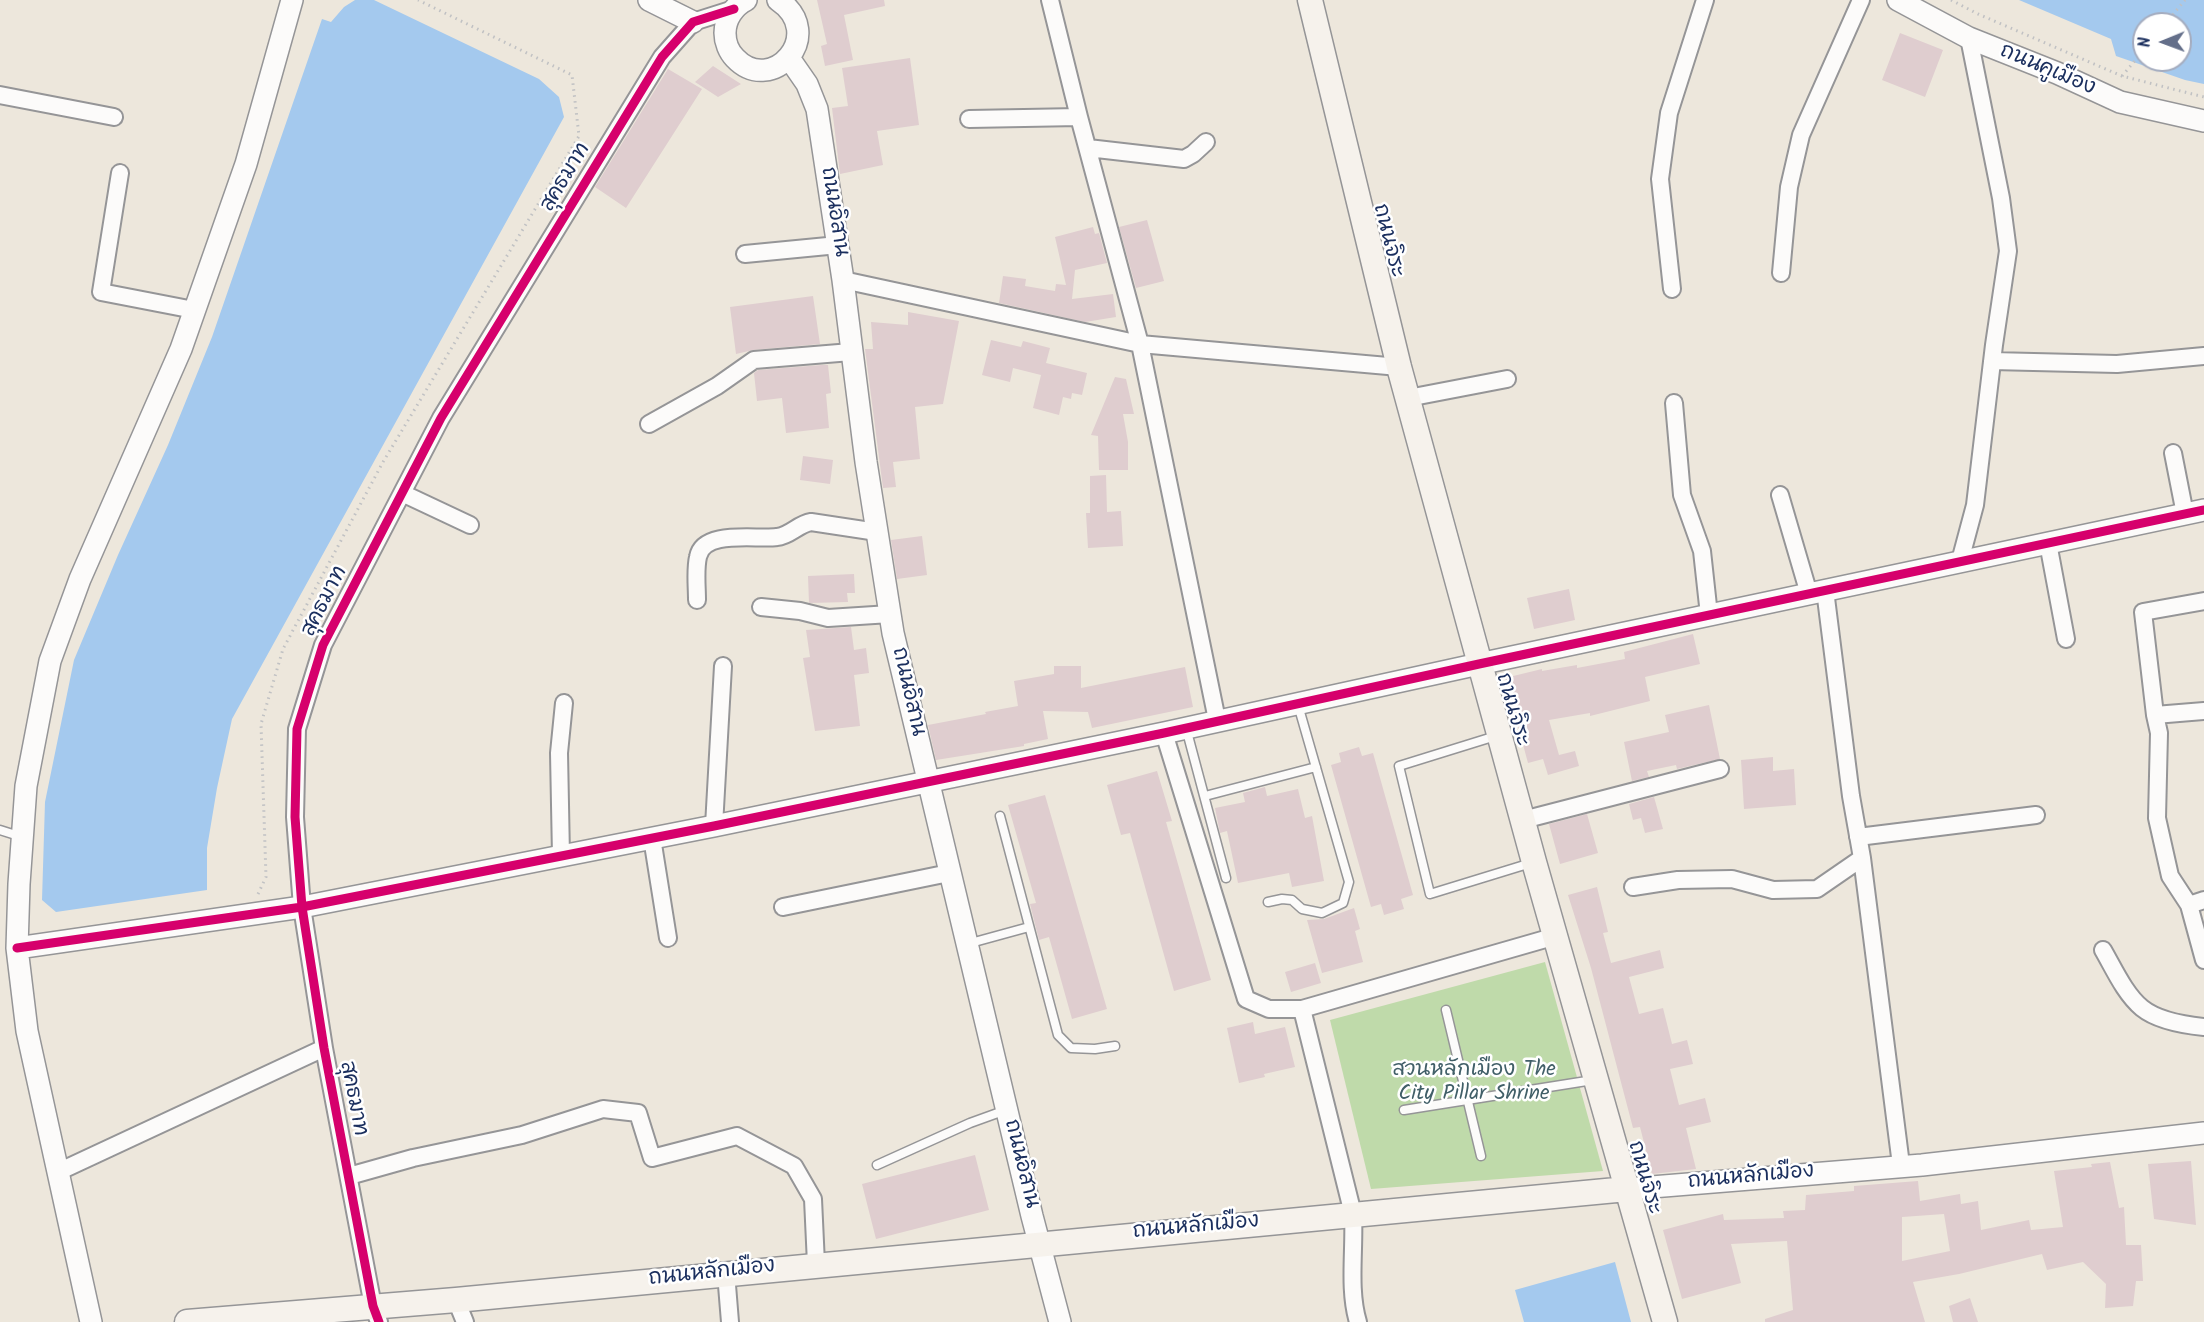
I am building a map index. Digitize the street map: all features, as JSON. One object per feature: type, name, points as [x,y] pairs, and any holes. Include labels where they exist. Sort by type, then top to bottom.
[{"type":"main road","name":"ถนนจิระ","points":[[1310,0],[1399,367],[1534,862],[1665,1322]]},
{"type":"main road","name":"ถนนหลักเมือง","points":[[187,1322],[461,1311],[726,1273],[1627,1189]]},
{"type":"street","points":[[91,1322],[27,1030],[17,948],[26,786],[50,661],[80,579],[181,349],[246,164],[292,0]]},
{"type":"street","points":[[649,0],[693,22],[740,5]]},
{"type":"street","points":[[740,5],[727,20],[725,32],[727,44],[732,55],[740,63],[751,69],[762,70],[774,68],[789,58],[798,43],[799,30],[796,18],[779,0]]},
{"type":"street","points":[[1050,0],[1140,344],[1217,720]]},
{"type":"street","points":[[1672,290],[1660,179],[1669,113],[1705,0]]},
{"type":"street","points":[[1781,273],[1790,187],[1801,135],[1861,0]]},
{"type":"street","name":"ถนนคูเมือง","points":[[1898,0],[1969,38],[2057,73],[2120,102],[2204,121]]},
{"type":"street","name":"สุคธมาท","points":[[376,1314],[324,1048],[302,907],[295,817],[297,729],[323,645],[441,418],[662,57],[693,22]]},
{"type":"street","points":[[1960,561],[1975,505],[2008,251],[2001,198],[1969,38]]},
{"type":"street","name":"ถนนอิสาน","points":[[789,58],[807,84],[817,109],[890,614],[927,782],[1060,1322]]},
{"type":"street","points":[[0,95],[114,117]]},
{"type":"street","points":[[969,119],[1079,117]]},
{"type":"street","points":[[1088,148],[1184,159],[1206,142]]},
{"type":"street","points":[[120,173],[101,292],[194,310]]},
{"type":"street","points":[[745,254],[838,245]]},
{"type":"street","points":[[843,280],[1140,344],[1399,367]]},
{"type":"street","points":[[649,424],[708,391],[754,360],[851,352]]},
{"type":"street","points":[[1992,362],[2117,364],[2204,356]]},
{"type":"street","points":[[1408,398],[1508,379]]},
{"type":"street","points":[[1674,403],[1682,495],[1702,550],[1709,615]]},
{"type":"street","points":[[17,948],[302,907],[714,826],[1164,733],[2194,512],[2173,453]]},
{"type":"street","points":[[402,493],[470,525]]},
{"type":"street","points":[[1780,495],[1817,592],[1862,858],[1901,1165]]},
{"type":"street","points":[[697,600],[698,557],[702,547],[713,541],[736,537],[779,537],[791,532],[800,524],[811,522],[877,532]]},
{"type":"street","points":[[2048,543],[2066,639]]},
{"type":"street","points":[[2204,601],[2144,612],[2159,733],[2157,818],[2170,876],[2196,903],[2204,960]]},
{"type":"street","points":[[761,607],[800,611],[828,618],[890,614]]},
{"type":"street","points":[[714,826],[723,666]]},
{"type":"street","points":[[561,856],[559,753],[564,704]]},
{"type":"street","points":[[2155,715],[2204,711]]},
{"type":"street","points":[[1164,733],[1246,999],[1269,1009],[1302,1009],[1556,936]]},
{"type":"street","points":[[1523,820],[1719,769]]},
{"type":"street","points":[[1858,837],[2036,815]]},
{"type":"street","points":[[651,838],[668,938]]},
{"type":"street","points":[[1633,888],[1678,880],[1732,879],[1773,891],[1817,889],[1862,858]]},
{"type":"street","points":[[783,908],[949,873]]},
{"type":"street","points":[[2103,950],[2126,989],[2142,1009],[2165,1020],[2204,1027]]},
{"type":"street","points":[[1302,1009],[1353,1214],[1352,1289],[1358,1322]]},
{"type":"street","points":[[58,1172],[324,1048]]},
{"type":"street","points":[[348,1176],[413,1158],[522,1135],[603,1109],[638,1113],[652,1158],[737,1136],[794,1166],[813,1200],[816,1264]]},
{"type":"street","name":"ถนนหลักเมือง","points":[[1627,1189],[1922,1165],[2204,1133]]},
{"type":"street","points":[[726,1273],[730,1322]]},
{"type":"lane","points":[[1268,902],[1282,899],[1292,900],[1302,909],[1322,913],[1343,903],[1349,882],[1298,704]]},
{"type":"lane","points":[[1186,728],[1226,878]]},
{"type":"lane","points":[[1499,735],[1399,766],[1430,894],[1534,862]]},
{"type":"lane","points":[[1205,796],[1316,767]]},
{"type":"lane","points":[[1000,816],[1058,1035],[1071,1048],[1095,1049],[1115,1046]]},
{"type":"lane","points":[[0,830],[23,837]]},
{"type":"lane","points":[[966,944],[1029,927]]},
{"type":"lane","points":[[1446,1010],[1481,1156]]},
{"type":"lane","points":[[1404,1110],[1596,1079]]},
{"type":"lane","points":[[877,1165],[970,1123],[1007,1110]]},
{"type":"path","points":[[256,898],[266,877],[261,724],[283,650],[383,462],[579,136],[572,75],[418,0]]},
{"type":"path","points":[[1952,0],[1977,14],[2122,76],[2204,97]]},
{"type":"path","points":[[2175,12],[2185,0]]},
{"type":"path","points":[[2122,76],[2132,64]]},
{"type":"green space","name":"สวนหลักเมือง The City Pillar Shrine","points":[[1545,962],[1603,1171],[1371,1189],[1330,1020]]},
{"type":"water","points":[[355,0],[374,0],[539,79],[559,97],[564,117],[232,719],[207,848],[207,890],[56,912],[42,900],[45,802],[74,660],[168,445],[212,337],[322,19],[331,22],[344,7]]},
{"type":"water","points":[[2019,0],[2204,0],[2204,84],[2162,72],[2192,72],[2192,12],[2132,12],[2132,62],[2116,56],[2111,39]]},
{"type":"water","points":[[1615,1262],[1631,1322],[1524,1322],[1515,1290]]},
{"type":"building","points":[[817,0],[884,0],[885,6],[844,15],[853,60],[825,66],[821,46],[827,44]]},
{"type":"building","points":[[1900,33],[1943,50],[1925,97],[1882,80]]},
{"type":"building","points":[[910,58],[919,125],[877,131],[883,165],[840,174],[832,108],[848,106],[842,68]]},
{"type":"building","points":[[713,66],[741,84],[718,97],[695,82]]},
{"type":"building","points":[[668,69],[702,89],[626,208],[595,187]]},
{"type":"building","points":[[1147,220],[1164,281],[1136,288],[1119,227]]},
{"type":"building","points":[[1093,227],[1095,234],[1099,233],[1107,263],[1075,270],[1072,299],[1113,294],[1116,317],[1085,322],[999,303],[1003,276],[1026,279],[1025,286],[1055,291],[1056,284],[1066,285],[1055,237]]},
{"type":"building","points":[[813,296],[820,344],[753,350],[736,354],[730,307]]},
{"type":"building","points":[[908,312],[959,321],[943,404],[915,407],[920,459],[893,462],[896,487],[883,488],[865,349],[873,349],[871,322],[908,325]]},
{"type":"building","points":[[991,340],[1021,347],[1023,341],[1050,348],[1046,363],[1087,373],[1082,395],[1072,393],[1071,399],[1063,397],[1059,415],[1033,408],[1041,375],[1013,368],[1010,382],[982,375]]},
{"type":"building","points":[[828,365],[831,393],[826,394],[829,428],[786,433],[782,398],[757,401],[754,373],[758,370]]},
{"type":"building","points":[[1115,377],[1126,379],[1134,414],[1123,414],[1128,442],[1128,470],[1099,470],[1098,436],[1091,435]]},
{"type":"building","points":[[803,456],[833,460],[830,484],[800,480]]},
{"type":"building","points":[[1106,475],[1107,512],[1121,511],[1123,546],[1088,548],[1086,513],[1090,513],[1090,476]]},
{"type":"building","points":[[922,536],[927,575],[897,579],[891,540]]},
{"type":"building","points":[[854,574],[855,593],[847,593],[848,602],[809,603],[808,576]]},
{"type":"building","points":[[1569,589],[1575,620],[1534,629],[1527,598]]},
{"type":"building","points":[[851,627],[854,650],[866,648],[869,673],[854,675],[860,726],[815,731],[803,658],[810,657],[806,630]]},
{"type":"building","points":[[1693,634],[1700,664],[1645,677],[1650,701],[1590,716],[1590,713],[1549,720],[1559,755],[1575,751],[1579,766],[1548,775],[1543,759],[1528,763],[1505,678],[1542,669],[1542,671],[1577,665],[1577,668],[1625,659],[1624,652]]},
{"type":"building","points":[[1054,666],[1081,666],[1081,688],[1185,667],[1193,707],[1092,728],[1088,712],[1043,711],[1048,739],[1024,744],[1024,746],[936,760],[928,725],[1018,706],[1014,681],[1054,674]]},
{"type":"building","points":[[1709,705],[1720,759],[1677,769],[1676,765],[1647,771],[1649,777],[1632,781],[1624,742],[1669,732],[1665,715]]},
{"type":"building","points":[[1359,747],[1362,756],[1373,753],[1413,895],[1401,899],[1404,909],[1384,915],[1381,904],[1371,907],[1331,765],[1341,762],[1339,753]]},
{"type":"building","points":[[1773,757],[1773,771],[1794,769],[1796,805],[1744,809],[1741,760]]},
{"type":"building","points":[[1157,771],[1172,821],[1166,822],[1211,980],[1174,991],[1130,833],[1121,835],[1107,785]]},
{"type":"building","points":[[1265,787],[1267,796],[1298,789],[1305,818],[1312,816],[1324,881],[1292,887],[1289,873],[1238,883],[1227,831],[1220,833],[1215,808],[1245,802],[1243,793]]},
{"type":"building","points":[[1045,795],[1107,1009],[1072,1019],[1049,937],[1039,940],[1030,904],[1036,903],[1008,805]]},
{"type":"building","points":[[1654,797],[1663,829],[1645,833],[1641,818],[1633,820],[1629,804]]},
{"type":"building","points":[[1587,814],[1598,853],[1560,864],[1549,824]]},
{"type":"building","points":[[1597,887],[1608,932],[1603,933],[1611,963],[1660,950],[1664,968],[1629,977],[1639,1014],[1663,1008],[1672,1044],[1687,1040],[1693,1064],[1670,1069],[1679,1105],[1705,1098],[1711,1122],[1686,1128],[1696,1169],[1652,1174],[1640,1127],[1633,1128],[1591,968],[1568,895]]},
{"type":"building","points":[[1354,908],[1360,929],[1355,931],[1363,962],[1322,973],[1307,920],[1324,919]]},
{"type":"building","points":[[1315,963],[1321,983],[1291,992],[1285,972]]},
{"type":"building","points":[[1253,1022],[1255,1034],[1285,1027],[1295,1067],[1239,1083],[1227,1028]]},
{"type":"building","points":[[975,1155],[989,1210],[876,1239],[862,1184]]},
{"type":"building","points":[[2191,1161],[2196,1225],[2154,1219],[2148,1164]]},
{"type":"building","points":[[2110,1162],[2119,1208],[2124,1207],[2126,1245],[2141,1245],[2143,1281],[2136,1281],[2133,1306],[2105,1308],[2106,1284],[2083,1262],[2047,1270],[2042,1254],[1959,1274],[1913,1282],[1925,1322],[1765,1322],[1765,1319],[1793,1310],[1787,1241],[1731,1244],[1741,1283],[1682,1299],[1663,1230],[1723,1214],[1724,1220],[1784,1218],[1783,1211],[1805,1210],[1806,1195],[1854,1191],[1854,1186],[1918,1181],[1920,1201],[1960,1194],[1961,1204],[1978,1201],[1981,1230],[2029,1220],[2031,1230],[2063,1227],[2054,1171],[2092,1167],[2091,1164]],"holes":[[[1944,1214],[1950,1251],[1902,1261],[1902,1217]]]},
{"type":"building","points":[[1970,1298],[1978,1322],[1953,1322],[1949,1306]]},
{"type":"cycle path","points":[[379,1322],[373,1306],[324,1048],[302,907],[295,817],[297,729],[323,645],[441,418],[662,57],[693,22],[734,9]]},
{"type":"cycle path","points":[[17,948],[302,907],[714,826],[1164,733],[2204,510]]}]
